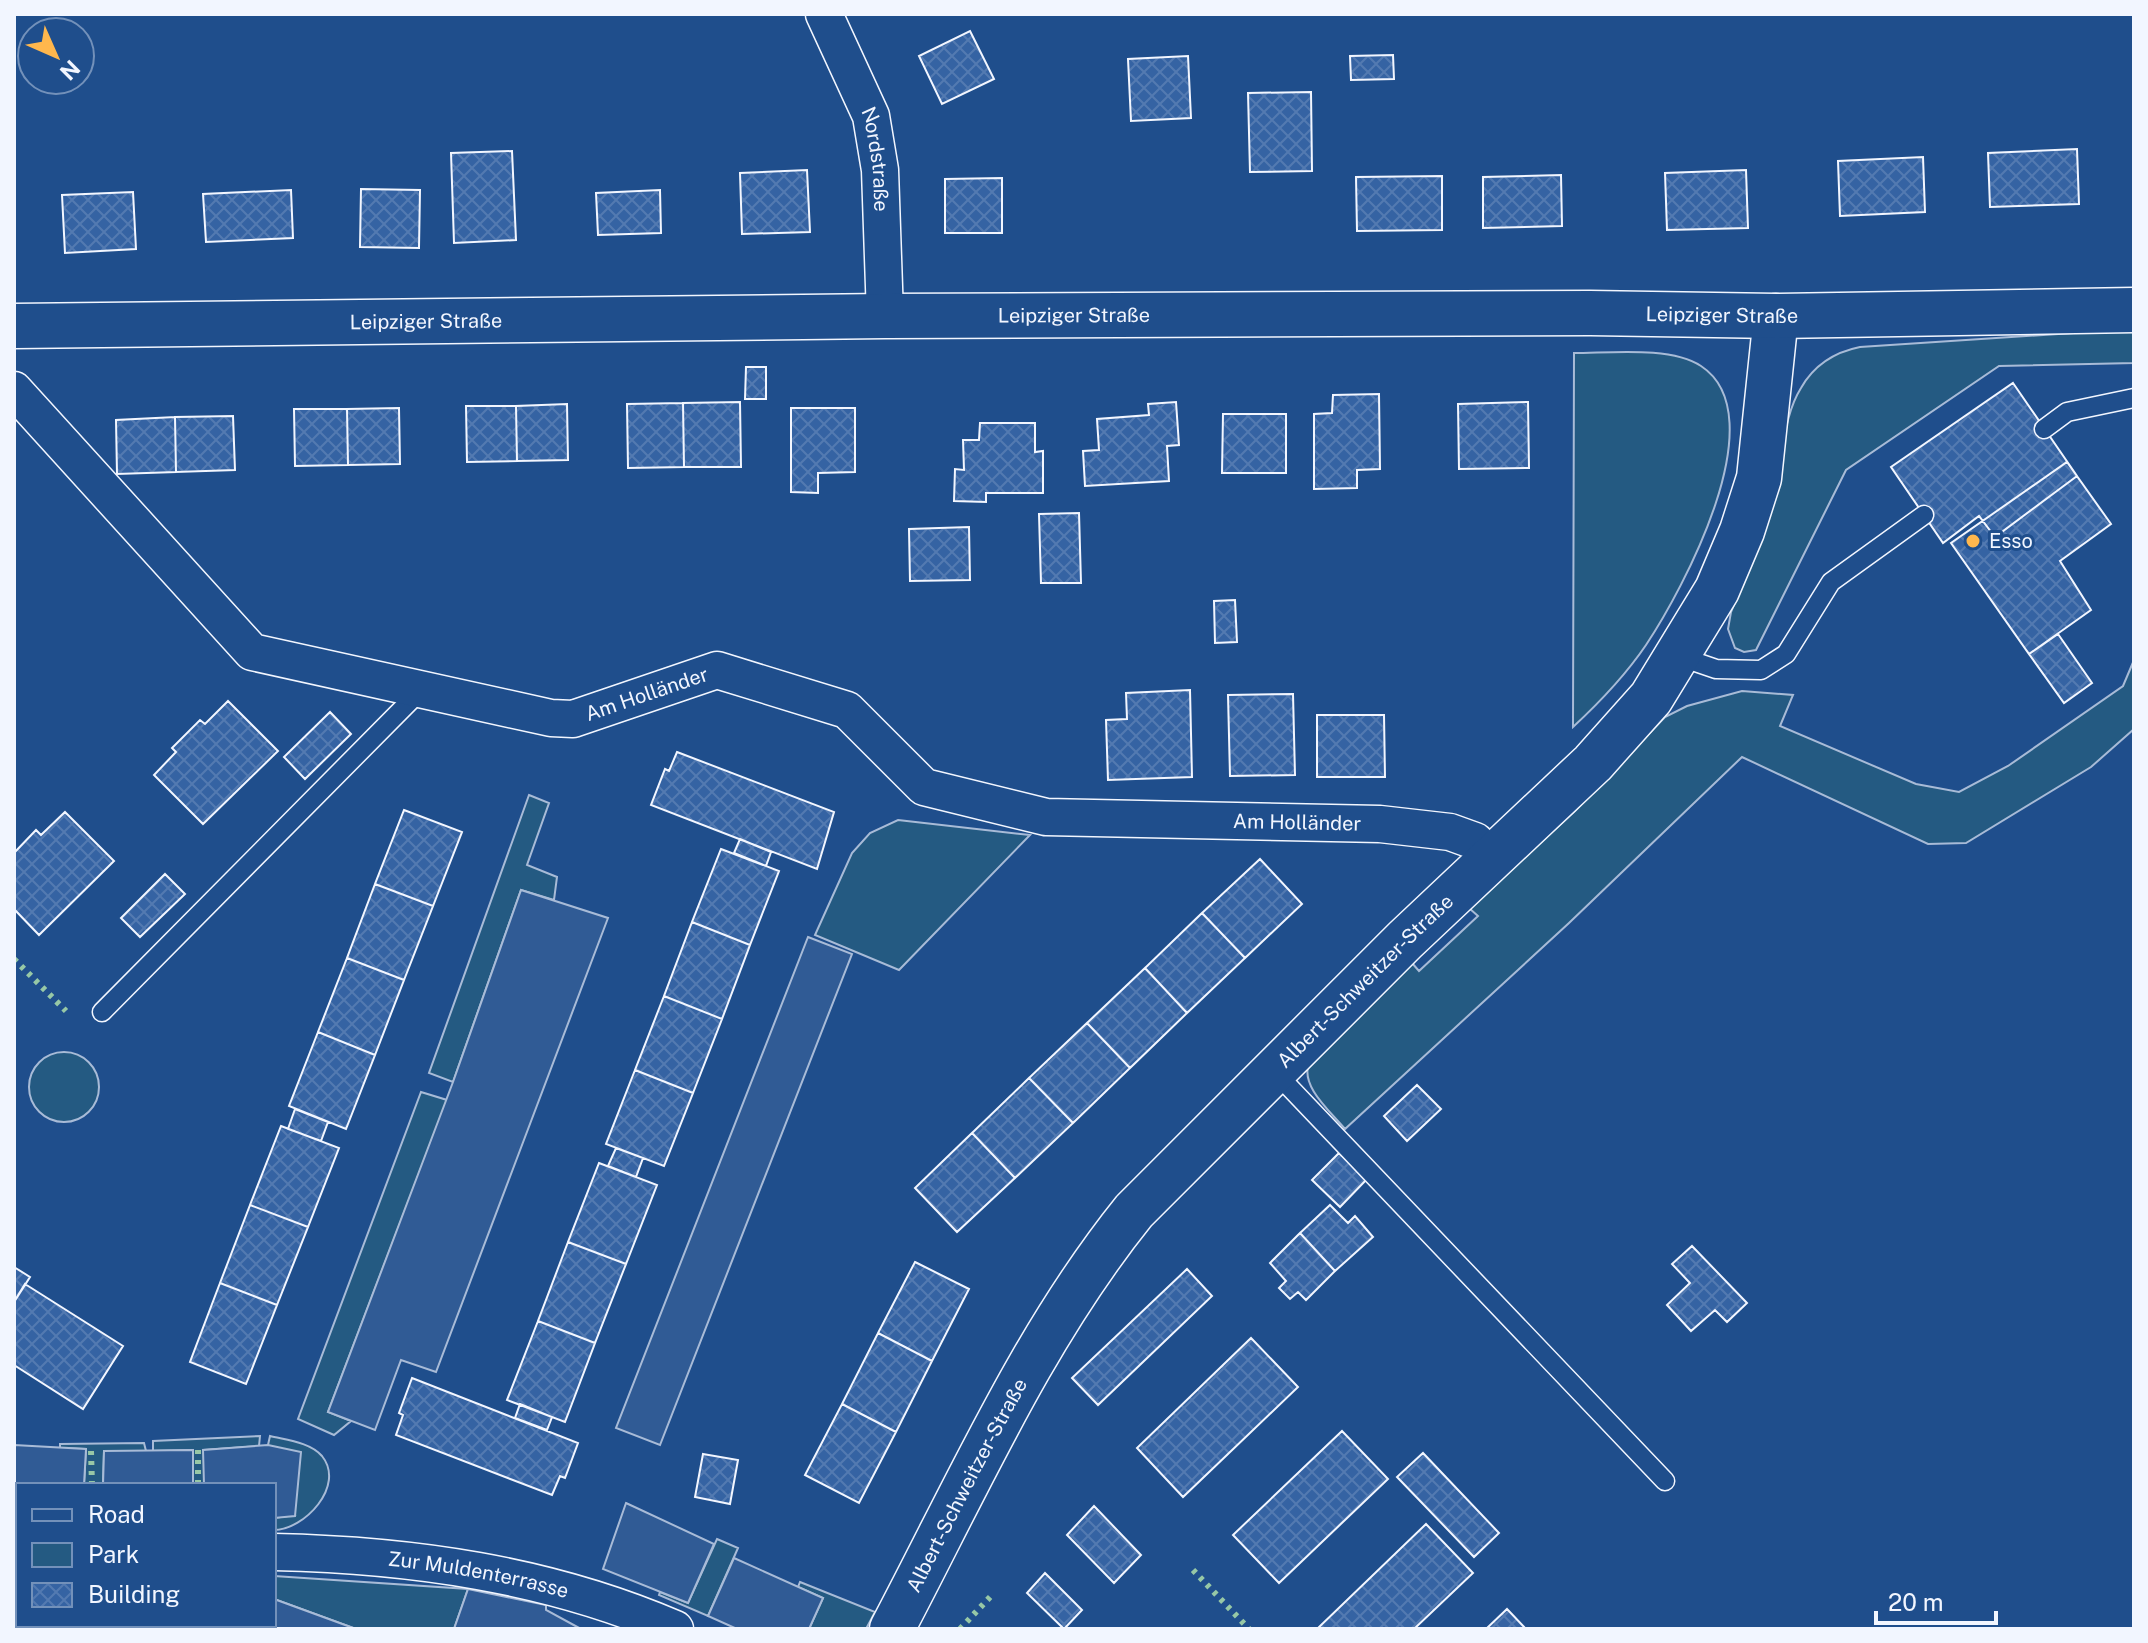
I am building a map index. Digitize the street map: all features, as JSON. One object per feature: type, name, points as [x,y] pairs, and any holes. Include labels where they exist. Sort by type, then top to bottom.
[{"type":"main road","name":"Leipziger Straße","points":[[14,326],[885,316],[1590,313],[1776,316],[2134,310]]},
{"type":"main road","name":"Albert-Schweitzer-Straße","points":[[892,1629],[1041,1344],[1085,1274],[1159,1181],[1603,752],[1651,698],[1717,590],[1742,531],[1759,478],[1776,316]]},
{"type":"street","name":"Nordstraße","points":[[824,14],[871,116],[880,170],[885,316]]},
{"type":"street","name":"Am Holländer","points":[[14,390],[252,652],[551,718],[573,719],[717,670],[847,710],[924,787],[1046,817],[1380,824],[1450,832],[1475,841],[1494,859]]},
{"type":"street","name":"Zur Muldenterrasse","points":[[276,1552],[338,1553],[521,1576],[580,1592],[675,1629]]},
{"type":"lane","points":[[2044,429],[2067,412],[2134,398]]},
{"type":"lane","points":[[1678,656],[1716,669],[1761,670],[1786,654],[1831,582],[1924,515]]},
{"type":"lane","points":[[102,1012],[421,690]]},
{"type":"lane","points":[[1272,1069],[1665,1481]]},
{"type":"green space","points":[[2134,329],[2134,363],[1999,366],[1846,470],[1756,650],[1744,652],[1735,648],[1728,629],[1731,612],[1766,516],[1791,410],[1806,380],[1819,366],[1842,352],[1860,347]]},
{"type":"green space","points":[[1574,353],[1657,353],[1688,360],[1701,366],[1722,390],[1730,423],[1726,462],[1716,504],[1680,586],[1638,656],[1612,688],[1573,727]]},
{"type":"green space","points":[[2134,660],[2134,729],[2091,767],[1966,843],[1928,844],[1742,757],[1569,923],[1345,1129],[1312,1089],[1307,1072],[1309,1063],[1412,963],[1419,971],[1478,916],[1469,908],[1575,811],[1665,717],[1687,706],[1742,691],[1793,695],[1780,726],[1916,784],[1959,792],[2008,766],[2123,686]]},
{"type":"green space","points":[[529,795],[549,803],[527,865],[557,877],[554,900],[521,890],[453,1082],[429,1073]]},
{"type":"green space","points":[[898,820],[1030,835],[899,970],[815,935],[852,853],[870,833]]},
{"type":"green space","points":[[64,1052],[89,1062],[99,1087],[89,1112],[64,1122],[39,1112],[29,1087],[39,1062]]},
{"type":"green space","points":[[421,1092],[447,1100],[328,1412],[351,1421],[334,1435],[298,1419]]},
{"type":"green space","points":[[260,1436],[259,1446],[204,1450],[204,1483],[193,1483],[192,1450],[153,1451],[153,1441]]},
{"type":"green space","points":[[270,1436],[298,1442],[317,1451],[328,1468],[329,1480],[318,1504],[298,1523],[276,1530],[276,1518],[295,1515],[268,1445]]},
{"type":"green space","points":[[144,1443],[146,1451],[104,1451],[103,1483],[84,1483],[86,1449],[60,1448],[60,1444]]},
{"type":"green space","points":[[717,1539],[738,1548],[708,1616],[659,1595],[660,1592],[688,1603]]},
{"type":"green space","points":[[276,1576],[468,1589],[454,1629],[356,1629],[276,1600]]},
{"type":"green space","points":[[800,1582],[875,1612],[866,1629],[809,1629],[823,1598],[798,1587]]},
{"type":"shaded area","points":[[521,890],[608,918],[436,1372],[401,1360],[375,1430],[328,1412],[453,1082]]},
{"type":"shaded area","points":[[808,937],[852,954],[660,1445],[616,1428]]},
{"type":"shaded area","points":[[14,1445],[86,1449],[84,1483],[16,1483],[14,1519]]},
{"type":"shaded area","points":[[268,1445],[301,1452],[295,1516],[276,1518],[276,1483],[204,1483],[203,1450]]},
{"type":"shaded area","points":[[193,1450],[193,1483],[103,1483],[104,1451]]},
{"type":"shaded area","points":[[626,1503],[714,1544],[688,1603],[603,1569]]},
{"type":"shaded area","points":[[734,1558],[823,1598],[809,1629],[737,1629],[708,1616]]},
{"type":"shaded area","points":[[468,1589],[546,1605],[546,1610],[581,1629],[454,1629]]},
{"type":"shaded area","points":[[276,1600],[356,1629],[155,1629],[276,1627]]},
{"type":"building","points":[[970,31],[994,79],[942,104],[919,56]]},
{"type":"building","points":[[1393,55],[1394,79],[1351,80],[1350,56]]},
{"type":"building","points":[[1188,56],[1191,118],[1131,121],[1128,59]]},
{"type":"building","points":[[1311,92],[1312,171],[1250,172],[1248,93]]},
{"type":"building","points":[[2077,149],[2079,204],[1990,207],[1988,153]]},
{"type":"building","points":[[512,151],[516,240],[454,243],[451,153]]},
{"type":"building","points":[[1923,157],[1925,212],[1840,216],[1838,161]]},
{"type":"building","points":[[807,170],[810,232],[742,234],[740,173]]},
{"type":"building","points":[[1746,170],[1748,228],[1667,230],[1665,173]]},
{"type":"building","points":[[1561,175],[1562,226],[1483,228],[1483,177]]},
{"type":"building","points":[[1442,176],[1442,230],[1357,231],[1356,177]]},
{"type":"building","points":[[1002,178],[1002,233],[945,233],[945,179]]},
{"type":"building","points":[[361,189],[420,190],[419,248],[360,247]]},
{"type":"building","points":[[291,190],[293,238],[206,242],[203,194]]},
{"type":"building","points":[[660,190],[661,233],[598,235],[596,193]]},
{"type":"building","points":[[133,192],[136,249],[65,253],[62,195]]},
{"type":"building","points":[[746,367],[766,367],[766,399],[745,399]]},
{"type":"building","points":[[2013,383],[2077,476],[1995,537],[1979,516],[1943,543],[1891,467]]},
{"type":"building","points":[[1379,394],[1380,469],[1357,470],[1357,488],[1314,489],[1314,414],[1332,413],[1333,395]]},
{"type":"building","points":[[740,402],[741,467],[684,467],[683,403]]},
{"type":"building","points":[[1176,402],[1179,445],[1167,446],[1169,481],[1085,486],[1083,451],[1099,450],[1097,419],[1149,415],[1148,404]]},
{"type":"building","points":[[1528,402],[1529,468],[1459,469],[1458,404]]},
{"type":"building","points":[[683,403],[684,467],[628,468],[627,404]]},
{"type":"building","points":[[567,404],[568,460],[517,461],[516,406]]},
{"type":"building","points":[[466,406],[516,406],[517,461],[467,462]]},
{"type":"building","points":[[399,408],[400,464],[348,465],[347,409]]},
{"type":"building","points":[[791,408],[855,408],[855,472],[818,473],[818,493],[791,492]]},
{"type":"building","points":[[294,409],[347,409],[348,465],[295,466]]},
{"type":"building","points":[[1223,414],[1286,414],[1286,473],[1222,473]]},
{"type":"building","points":[[233,416],[235,470],[176,472],[175,417]]},
{"type":"building","points":[[175,417],[176,472],[117,474],[116,420]]},
{"type":"building","points":[[980,423],[1035,423],[1035,452],[1043,451],[1043,493],[986,493],[986,502],[954,501],[955,469],[964,470],[963,440],[979,440]]},
{"type":"building","points":[[2067,462],[2111,524],[2060,561],[2091,610],[2029,654],[1951,543]]},
{"type":"building","points":[[1079,513],[1081,583],[1041,583],[1039,514]]},
{"type":"building","points":[[969,527],[970,580],[910,581],[909,529]]},
{"type":"building","points":[[1235,600],[1237,642],[1215,643],[1214,601]]},
{"type":"building","points":[[2058,634],[2092,683],[2064,703],[2029,654]]},
{"type":"building","points":[[1190,690],[1192,777],[1108,780],[1106,720],[1127,719],[1126,693]]},
{"type":"building","points":[[1293,694],[1295,775],[1230,776],[1228,695]]},
{"type":"building","points":[[228,701],[278,751],[203,824],[154,775],[176,752],[172,748],[200,720],[205,724]]},
{"type":"building","points":[[330,712],[351,734],[305,779],[284,757]]},
{"type":"building","points":[[1317,715],[1384,715],[1385,777],[1317,777]]},
{"type":"building","points":[[677,752],[834,812],[817,869],[651,805],[665,769],[669,771]]},
{"type":"building","points":[[404,810],[462,832],[433,906],[375,884]]},
{"type":"building","points":[[65,812],[114,861],[39,935],[14,909],[14,853],[36,830],[41,835]]},
{"type":"building","points":[[740,839],[771,852],[766,866],[734,853]]},
{"type":"building","points":[[721,849],[779,871],[750,945],[692,922]]},
{"type":"building","points":[[1260,859],[1302,904],[1245,958],[1202,913]]},
{"type":"building","points":[[165,874],[185,894],[140,937],[121,918]]},
{"type":"building","points":[[375,884],[433,906],[404,980],[347,958]]},
{"type":"building","points":[[1202,913],[1245,958],[1187,1013],[1145,968]]},
{"type":"building","points":[[692,922],[750,945],[722,1019],[664,996]]},
{"type":"building","points":[[347,958],[404,980],[375,1055],[318,1032]]},
{"type":"building","points":[[1145,968],[1187,1013],[1130,1068],[1087,1023]]},
{"type":"building","points":[[664,996],[722,1019],[693,1093],[635,1070]]},
{"type":"building","points":[[1087,1023],[1130,1068],[1073,1123],[1029,1078]]},
{"type":"building","points":[[318,1032],[375,1055],[346,1129],[289,1106]]},
{"type":"building","points":[[635,1070],[693,1093],[664,1166],[606,1144]]},
{"type":"building","points":[[1029,1078],[1073,1123],[1015,1178],[972,1133]]},
{"type":"building","points":[[1417,1085],[1441,1109],[1407,1141],[1384,1116]]},
{"type":"building","points":[[295,1109],[328,1122],[321,1141],[288,1129]]},
{"type":"building","points":[[281,1126],[339,1148],[308,1227],[250,1205]]},
{"type":"building","points":[[972,1133],[1015,1178],[957,1232],[915,1188]]},
{"type":"building","points":[[616,1148],[643,1158],[636,1177],[608,1166]]},
{"type":"building","points":[[1339,1153],[1367,1179],[1340,1207],[1312,1180]]},
{"type":"building","points":[[599,1163],[657,1185],[626,1264],[568,1242]]},
{"type":"building","points":[[250,1205],[308,1227],[277,1305],[220,1283]]},
{"type":"building","points":[[1330,1205],[1348,1223],[1355,1216],[1373,1237],[1335,1271],[1300,1233]]},
{"type":"building","points":[[1300,1233],[1335,1271],[1306,1300],[1298,1292],[1290,1299],[1279,1288],[1286,1281],[1270,1263]]},
{"type":"building","points":[[568,1242],[626,1264],[595,1343],[538,1321]]},
{"type":"building","points":[[1692,1246],[1747,1303],[1727,1322],[1715,1310],[1691,1331],[1667,1305],[1690,1283],[1672,1264]]},
{"type":"building","points":[[915,1262],[969,1289],[932,1361],[878,1333]]},
{"type":"building","points":[[14,1267],[30,1277],[14,1302]]},
{"type":"building","points":[[1187,1269],[1212,1296],[1098,1405],[1072,1378]]},
{"type":"building","points":[[220,1283],[277,1305],[246,1384],[190,1362]]},
{"type":"building","points":[[25,1284],[123,1346],[83,1409],[14,1365],[14,1302]]},
{"type":"building","points":[[538,1321],[595,1343],[565,1422],[507,1400]]},
{"type":"building","points":[[878,1333],[932,1361],[896,1432],[842,1404]]},
{"type":"building","points":[[1251,1338],[1298,1387],[1183,1497],[1137,1448]]},
{"type":"building","points":[[412,1378],[578,1443],[565,1478],[560,1476],[552,1495],[396,1435],[403,1415],[399,1413]]},
{"type":"building","points":[[520,1404],[552,1417],[547,1430],[515,1418]]},
{"type":"building","points":[[842,1404],[896,1432],[859,1503],[805,1475]]},
{"type":"building","points":[[1342,1431],[1388,1479],[1279,1583],[1233,1535]]},
{"type":"building","points":[[1423,1453],[1499,1533],[1474,1557],[1397,1477]]},
{"type":"building","points":[[703,1454],[738,1460],[730,1504],[695,1497]]},
{"type":"building","points":[[1094,1506],[1141,1555],[1114,1583],[1067,1535]]},
{"type":"building","points":[[1426,1524],[1473,1573],[1414,1629],[1317,1629]]},
{"type":"building","points":[[1045,1573],[1082,1610],[1064,1629],[1027,1593]]},
{"type":"building","points":[[1507,1609],[1526,1629],[1486,1629]]},
{"type":"hedge","points":[[14,959],[66,1011]]},
{"type":"hedge","points":[[198,1450],[198,1483]]},
{"type":"hedge","points":[[91,1451],[92,1483]]},
{"type":"hedge","points":[[1193,1570],[1249,1629]]},
{"type":"hedge","points":[[960,1629],[991,1596]]},
{"type":"place","name":"Esso","points":[[1973,541]]}]
